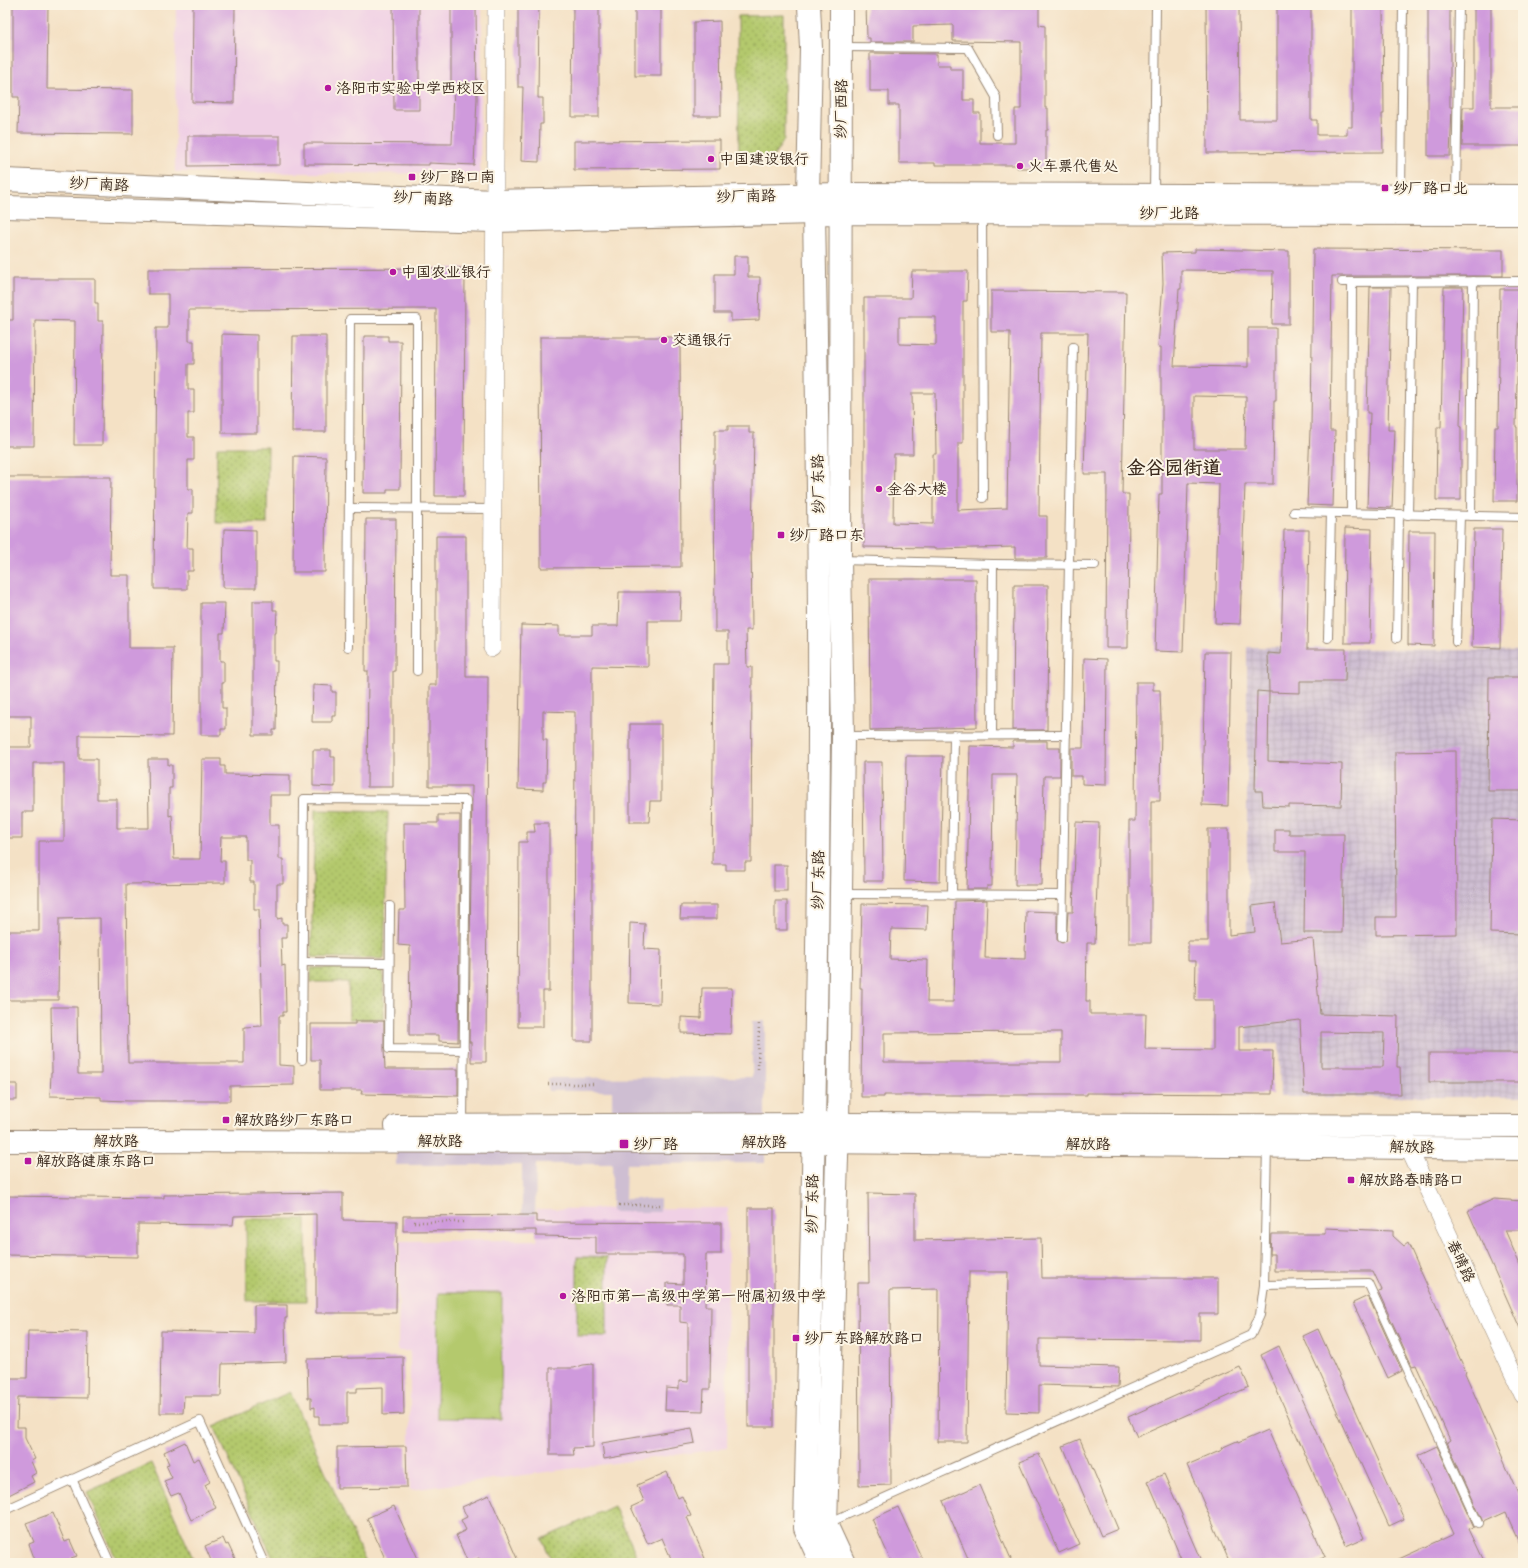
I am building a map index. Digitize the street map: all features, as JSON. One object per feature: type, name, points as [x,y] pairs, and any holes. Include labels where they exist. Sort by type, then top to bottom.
[{"type":"main road","name":"纱厂西路","points":[[809,5],[811,48],[811,204]]},
{"type":"main road","name":"纱厂西路","points":[[841,5],[841,204]]},
{"type":"main road","name":"纱厂南路","points":[[5,180],[494,211]]},
{"type":"main road","name":"纱厂北路","points":[[982,204],[1154,194],[1523,196]]},
{"type":"main road","name":"纱厂东路","points":[[811,204],[820,570],[818,893],[805,1528],[821,1563]]},
{"type":"main road","name":"纱厂南路","points":[[5,207],[494,211],[841,204]]},
{"type":"main road","name":"纱厂东路","points":[[841,204],[840,560],[843,736],[837,1134],[826,1524],[844,1563]]},
{"type":"main road","name":"纱厂北路","points":[[841,204],[982,204],[1523,214]]},
{"type":"main road","name":"解放路","points":[[837,1134],[1406,1125],[1523,1126]]},
{"type":"main road","name":"解放路","points":[[5,1130],[462,1133],[814,1133],[1267,1146],[1523,1149]]},
{"type":"main road","name":"解放路","points":[[5,1141],[462,1133]]},
{"type":"street","points":[[492,648],[496,5]]},
{"type":"street","name":"春晴路","points":[[1406,1125],[1408,1147],[1523,1395]]},
{"type":"lane","points":[[1154,194],[1156,5]]},
{"type":"lane","points":[[1401,196],[1403,5]]},
{"type":"lane","points":[[1456,196],[1459,5]]},
{"type":"lane","points":[[842,47],[968,48],[996,97],[997,135]]},
{"type":"lane","points":[[982,204],[983,498]]},
{"type":"lane","points":[[1471,516],[1473,281]]},
{"type":"lane","points":[[1342,282],[1523,281]]},
{"type":"lane","points":[[1351,513],[1352,282]]},
{"type":"lane","points":[[1408,515],[1412,282]]},
{"type":"lane","points":[[348,647],[350,319],[417,319],[417,671]]},
{"type":"lane","points":[[1062,938],[1073,347]]},
{"type":"lane","points":[[349,508],[492,509]]},
{"type":"lane","points":[[1294,512],[1523,517]]},
{"type":"lane","points":[[1328,638],[1331,513]]},
{"type":"lane","points":[[1396,638],[1399,514]]},
{"type":"lane","points":[[1456,642],[1460,516]]},
{"type":"lane","points":[[840,560],[1095,565]]},
{"type":"lane","points":[[992,735],[993,564]]},
{"type":"lane","points":[[952,894],[954,735]]},
{"type":"lane","points":[[843,736],[1066,735]]},
{"type":"lane","points":[[302,1060],[304,799],[466,800],[462,1133]]},
{"type":"lane","points":[[841,894],[1062,895]]},
{"type":"lane","points":[[390,906],[389,1049],[464,1050]]},
{"type":"lane","points":[[303,962],[389,963]]},
{"type":"lane","points":[[826,1524],[1251,1335],[1260,1315],[1264,1285],[1267,1146]]},
{"type":"lane","points":[[1264,1285],[1368,1283],[1478,1523]]},
{"type":"lane","points":[[5,1510],[200,1422],[264,1563]]},
{"type":"lane","points":[[72,1479],[110,1563]]},
{"type":"path","points":[[758,1069],[759,1021]]},
{"type":"path","points":[[548,1084],[596,1084]]},
{"type":"path","points":[[619,1205],[660,1205]]},
{"type":"path","points":[[414,1222],[463,1222]]},
{"type":"shaded area","name":"洛阳市实验中学西校区","points":[[176,5],[482,5],[480,174],[175,172]]},
{"type":"shaded area","points":[[1247,647],[1523,651],[1523,1097],[1280,1097],[1279,1044],[1247,1044]]},
{"type":"shaded area","points":[[752,1021],[765,1021],[765,1163],[626,1164],[625,1199],[660,1199],[660,1212],[612,1212],[612,1164],[536,1164],[535,1227],[407,1228],[407,1216],[522,1215],[522,1165],[396,1165],[396,1126],[612,1125],[612,1091],[548,1091],[548,1078],[752,1077]]},
{"type":"shaded area","name":"洛阳市第一高级中学第一附属初级中学","points":[[728,1208],[727,1448],[410,1490],[410,1351],[398,1351],[400,1241],[537,1240],[537,1209]]},
{"type":"green space","points":[[784,15],[784,140],[770,162],[739,162],[738,16]]},
{"type":"green space","points":[[217,447],[268,447],[267,524],[216,523]]},
{"type":"green space","points":[[315,810],[388,812],[384,959],[311,957]]},
{"type":"green space","points":[[383,967],[384,1019],[349,1019],[348,982],[311,982],[311,968]]},
{"type":"green space","points":[[246,1219],[306,1219],[306,1301],[247,1301]]},
{"type":"green space","points":[[577,1257],[607,1257],[607,1336],[577,1336]]},
{"type":"green space","points":[[438,1293],[502,1293],[501,1419],[437,1418]]},
{"type":"green space","points":[[290,1392],[366,1563],[275,1563],[214,1426]]},
{"type":"green space","points":[[151,1463],[195,1563],[118,1563],[87,1492]]},
{"type":"green space","points":[[614,1506],[640,1563],[553,1563],[542,1539]]},
{"type":"building","points":[[13,5],[48,5],[47,89],[133,90],[133,134],[18,133],[19,97],[13,97]]},
{"type":"building","points":[[193,5],[235,5],[234,103],[192,102]]},
{"type":"building","points":[[393,5],[419,5],[419,110],[394,110]]},
{"type":"building","points":[[451,5],[476,5],[477,99],[474,165],[429,163],[429,165],[304,164],[304,143],[452,144],[454,87],[451,87]]},
{"type":"building","points":[[518,5],[539,5],[538,98],[543,98],[543,124],[540,124],[539,162],[521,161],[523,87],[518,87]]},
{"type":"building","points":[[573,5],[599,5],[599,117],[572,117]]},
{"type":"building","points":[[635,5],[661,5],[661,76],[635,76]]},
{"type":"building","points":[[866,5],[1039,5],[1039,25],[1045,26],[1045,108],[1048,108],[1048,130],[1046,130],[1046,168],[1017,168],[1017,165],[935,165],[935,163],[899,163],[899,105],[889,105],[889,91],[870,91],[870,53],[937,54],[937,65],[950,65],[950,69],[963,69],[963,100],[974,100],[974,113],[980,113],[980,143],[1015,143],[1015,109],[1021,109],[1021,42],[953,41],[953,25],[913,26],[913,42],[870,42],[870,38],[867,38]]},
{"type":"building","points":[[1206,5],[1239,5],[1240,120],[1277,120],[1277,5],[1311,5],[1311,120],[1317,120],[1317,135],[1347,135],[1347,127],[1352,127],[1352,5],[1383,5],[1383,152],[1207,153]]},
{"type":"building","points":[[1428,5],[1450,5],[1450,107],[1452,107],[1450,156],[1428,156]]},
{"type":"building","points":[[1474,5],[1491,5],[1491,107],[1523,107],[1523,146],[1462,146],[1463,107],[1474,107]]},
{"type":"building","points":[[720,21],[721,116],[694,116],[694,22]]},
{"type":"building","points":[[188,136],[280,136],[280,165],[188,166]]},
{"type":"building","points":[[720,140],[720,169],[574,170],[574,141]]},
{"type":"building","points":[[1195,249],[1289,251],[1289,324],[1272,324],[1273,271],[1181,270],[1181,289],[1179,289],[1174,366],[1248,367],[1248,328],[1276,328],[1276,401],[1274,401],[1273,484],[1245,484],[1240,624],[1215,623],[1219,484],[1188,483],[1183,652],[1155,651],[1159,494],[1162,494],[1161,347],[1158,347],[1163,283],[1162,253],[1195,252]],"holes":[[[1194,396],[1246,397],[1245,449],[1194,449]]]},
{"type":"building","points":[[1313,249],[1503,250],[1503,276],[1332,276],[1330,431],[1335,431],[1333,506],[1307,505],[1311,430]]},
{"type":"building","points":[[734,256],[748,256],[748,277],[760,277],[759,320],[731,321],[731,313],[715,313],[715,274],[734,274]]},
{"type":"building","points":[[465,268],[464,496],[435,496],[436,309],[189,310],[189,341],[194,341],[194,364],[188,364],[188,389],[194,389],[194,413],[188,413],[188,437],[194,437],[194,460],[188,460],[188,489],[193,489],[193,513],[188,513],[187,548],[193,548],[193,571],[187,571],[187,589],[154,589],[156,328],[168,328],[168,294],[148,294],[148,269]]},
{"type":"building","points":[[912,271],[968,271],[967,301],[963,301],[963,443],[958,443],[958,510],[1007,508],[1010,332],[991,332],[991,291],[1126,292],[1122,494],[1129,494],[1128,648],[1106,648],[1107,474],[1084,474],[1088,333],[1041,333],[1039,516],[1047,516],[1047,558],[1015,558],[1015,547],[934,549],[864,547],[864,298],[911,298]],"holes":[[[899,317],[936,317],[936,345],[899,344]],[[912,393],[935,393],[936,454],[933,454],[933,524],[893,523],[894,454],[913,454]]]},
{"type":"building","points":[[13,279],[95,279],[95,303],[98,303],[98,321],[103,321],[102,445],[74,445],[75,321],[35,320],[34,446],[5,446],[5,320],[13,320]]},
{"type":"building","points":[[1370,287],[1391,287],[1388,430],[1395,430],[1392,508],[1367,507],[1370,413],[1367,413]]},
{"type":"building","points":[[1444,287],[1463,287],[1460,427],[1461,500],[1436,500],[1437,427],[1441,427]]},
{"type":"building","points":[[1500,289],[1519,289],[1516,427],[1517,501],[1494,501],[1495,427],[1498,427]]},
{"type":"building","points":[[222,334],[257,335],[257,433],[222,433]]},
{"type":"building","points":[[293,336],[326,336],[326,432],[292,432]]},
{"type":"building","points":[[364,336],[388,336],[388,341],[401,341],[400,489],[387,489],[387,493],[363,493]]},
{"type":"building","points":[[540,337],[680,337],[681,567],[541,568]]},
{"type":"building","points":[[728,426],[749,426],[749,433],[754,433],[751,540],[752,630],[746,630],[747,667],[752,667],[751,862],[745,862],[745,870],[726,870],[726,864],[712,864],[714,664],[728,664],[728,632],[715,632],[715,430],[728,430]]},
{"type":"building","points":[[294,456],[326,457],[325,572],[293,572]]},
{"type":"building","points":[[5,477],[111,477],[110,575],[129,575],[129,648],[173,648],[172,736],[79,735],[79,759],[97,759],[97,799],[117,799],[117,828],[149,828],[148,759],[168,759],[168,765],[172,765],[172,788],[169,788],[169,816],[172,815],[174,859],[200,859],[202,759],[221,759],[221,766],[225,766],[225,774],[290,775],[290,795],[270,795],[270,825],[279,825],[279,859],[283,859],[283,884],[277,884],[277,919],[282,918],[282,924],[287,924],[287,938],[281,938],[282,966],[285,965],[286,1012],[283,1012],[283,1016],[279,1016],[279,1065],[294,1066],[294,1085],[230,1086],[230,1101],[128,1101],[101,1100],[101,1097],[50,1096],[52,1073],[51,1007],[77,1007],[78,1074],[101,1074],[100,918],[59,919],[58,1000],[5,1000],[5,931],[39,931],[39,841],[64,841],[64,763],[33,763],[33,812],[22,812],[22,838],[5,838],[5,747],[31,747],[31,716],[5,716]],"holes":[[[221,837],[246,837],[246,860],[250,860],[250,882],[254,882],[254,909],[259,909],[262,1026],[244,1027],[244,1063],[128,1063],[126,884],[225,883],[225,861],[220,861]]]},
{"type":"building","points":[[366,519],[396,519],[395,671],[393,671],[393,787],[367,787],[368,671],[365,671]]},
{"type":"building","points":[[1345,528],[1372,529],[1370,643],[1344,643]]},
{"type":"building","points":[[224,529],[256,530],[256,588],[223,588]]},
{"type":"building","points":[[1474,529],[1502,529],[1500,648],[1472,647]]},
{"type":"building","points":[[1284,530],[1309,530],[1307,649],[1346,649],[1345,681],[1300,681],[1300,693],[1269,692],[1268,653],[1281,654]]},
{"type":"building","points":[[1409,531],[1435,531],[1434,646],[1408,645]]},
{"type":"building","points":[[436,536],[466,536],[466,677],[488,677],[486,1062],[471,1062],[471,1042],[469,1042],[472,786],[429,786],[429,685],[436,685]]},
{"type":"building","points":[[869,579],[976,579],[977,727],[870,730]]},
{"type":"building","points":[[1014,585],[1048,585],[1047,730],[1013,730]]},
{"type":"building","points":[[619,592],[681,592],[680,621],[648,621],[648,667],[592,666],[592,1041],[574,1041],[575,712],[543,711],[543,740],[547,740],[546,782],[543,782],[543,790],[518,789],[521,625],[559,626],[559,635],[592,635],[592,626],[618,626]]},
{"type":"building","points":[[253,601],[273,601],[273,610],[277,610],[276,633],[274,633],[274,661],[277,661],[276,730],[273,730],[273,735],[253,735]]},
{"type":"building","points":[[201,603],[225,603],[224,633],[220,633],[220,661],[224,661],[222,708],[226,708],[226,729],[221,729],[221,735],[201,735]]},
{"type":"building","points":[[1205,652],[1231,652],[1228,806],[1202,805]]},
{"type":"building","points":[[1084,658],[1107,659],[1106,785],[1082,784],[1082,776],[1071,776],[1071,748],[1083,748]]},
{"type":"building","points":[[1489,677],[1523,677],[1523,791],[1488,791]]},
{"type":"building","points":[[1136,682],[1153,682],[1153,690],[1160,690],[1160,801],[1151,801],[1151,943],[1129,943],[1129,821],[1135,821]]},
{"type":"building","points":[[313,685],[332,686],[332,692],[336,692],[336,716],[332,716],[332,722],[312,722]]},
{"type":"building","points":[[1257,691],[1269,692],[1268,761],[1342,764],[1341,806],[1263,806],[1262,791],[1255,791]]},
{"type":"building","points":[[630,724],[661,724],[661,801],[650,801],[649,822],[630,822]]},
{"type":"building","points":[[1013,741],[1047,741],[1047,748],[1060,748],[1060,776],[1044,776],[1042,885],[1015,885],[1017,775],[993,775],[992,886],[987,886],[987,889],[967,889],[970,746],[1013,747]]},
{"type":"building","points":[[313,750],[331,750],[331,757],[335,757],[335,787],[313,786]]},
{"type":"building","points":[[1456,751],[1457,934],[1376,935],[1376,917],[1396,917],[1395,752]]},
{"type":"building","points":[[906,756],[943,756],[940,882],[904,881]]},
{"type":"building","points":[[863,762],[882,762],[883,881],[864,881]]},
{"type":"building","points":[[438,815],[460,815],[458,1042],[439,1041],[439,1035],[409,1035],[410,946],[398,945],[399,910],[405,910],[404,823],[438,823]]},
{"type":"building","points":[[1492,819],[1523,820],[1521,934],[1490,933]]},
{"type":"building","points":[[1076,822],[1099,823],[1095,943],[1087,943],[1086,1001],[1090,1001],[1090,1014],[1146,1014],[1145,1049],[1213,1050],[1213,1000],[1195,1000],[1196,961],[1188,961],[1188,941],[1208,941],[1208,829],[1229,829],[1229,935],[1255,932],[1252,906],[1275,903],[1280,942],[1313,939],[1320,1014],[1398,1016],[1397,1067],[1400,1067],[1401,1094],[1304,1094],[1300,1020],[1239,1027],[1239,1051],[1273,1051],[1272,1094],[1087,1093],[1087,1095],[884,1095],[884,1097],[861,1097],[862,988],[860,988],[862,904],[928,905],[927,930],[891,929],[890,959],[928,960],[927,1002],[953,1002],[955,901],[987,900],[985,958],[1025,959],[1026,911],[1057,912],[1057,940],[1062,943],[1066,941],[1068,912],[1073,912]],"holes":[[[1061,1032],[1061,1062],[884,1062],[884,1033]],[[1321,1032],[1384,1033],[1383,1067],[1321,1067]]]},
{"type":"building","points":[[534,823],[549,823],[549,991],[543,991],[543,1027],[518,1027],[519,842],[527,842],[527,832],[535,832]]},
{"type":"building","points":[[1275,829],[1289,829],[1289,834],[1344,834],[1342,933],[1304,933],[1305,852],[1275,852]]},
{"type":"building","points":[[774,865],[787,865],[787,891],[774,891]]},
{"type":"building","points":[[775,901],[787,901],[787,930],[775,930]]},
{"type":"building","points":[[681,905],[717,905],[717,919],[680,919]]},
{"type":"building","points":[[630,923],[645,924],[644,949],[661,950],[660,1004],[629,1003]]},
{"type":"building","points":[[702,988],[732,988],[731,1034],[681,1033],[681,1017],[701,1018]]},
{"type":"building","points":[[355,1021],[384,1021],[385,1069],[458,1069],[458,1096],[361,1094],[362,1090],[320,1090],[320,1060],[311,1060],[311,1024],[355,1024]]},
{"type":"building","points":[[1429,1053],[1523,1053],[1523,1082],[1429,1082]]},
{"type":"building","points":[[5,1084],[17,1084],[17,1100],[5,1100]]},
{"type":"building","points":[[343,1193],[343,1220],[397,1221],[396,1313],[316,1313],[316,1214],[234,1216],[233,1225],[138,1224],[138,1257],[5,1255],[5,1196],[164,1198],[164,1195]]},
{"type":"building","points":[[868,1193],[915,1194],[915,1240],[1041,1238],[1042,1278],[1218,1278],[1218,1314],[1200,1314],[1200,1340],[1039,1339],[1039,1365],[1119,1367],[1118,1387],[1039,1385],[1039,1413],[1006,1412],[1008,1272],[969,1272],[967,1442],[938,1442],[939,1289],[890,1290],[891,1485],[859,1486],[858,1283],[869,1283]]},
{"type":"building","points":[[1494,1199],[1523,1201],[1523,1230],[1505,1230],[1523,1272],[1523,1335],[1468,1211]]},
{"type":"building","points":[[748,1208],[774,1208],[774,1427],[748,1427]]},
{"type":"building","points":[[536,1215],[536,1222],[721,1223],[721,1254],[706,1254],[705,1306],[711,1306],[710,1389],[704,1389],[703,1411],[665,1410],[666,1388],[679,1389],[679,1381],[688,1382],[688,1323],[680,1322],[680,1305],[667,1305],[667,1283],[683,1284],[683,1254],[596,1254],[596,1237],[536,1236],[536,1230],[403,1231],[403,1216]]},
{"type":"building","points":[[1325,1228],[1393,1231],[1393,1236],[1404,1246],[1408,1243],[1466,1372],[1465,1373],[1523,1505],[1523,1552],[1505,1512],[1483,1522],[1447,1442],[1450,1440],[1416,1365],[1412,1366],[1378,1291],[1382,1290],[1373,1271],[1275,1271],[1275,1254],[1270,1254],[1271,1234],[1325,1234]]},
{"type":"building","points":[[1368,1296],[1402,1371],[1388,1378],[1353,1303]]},
{"type":"building","points":[[254,1305],[287,1305],[287,1318],[285,1318],[286,1362],[222,1364],[221,1396],[184,1396],[183,1413],[160,1413],[161,1331],[254,1333]]},
{"type":"building","points":[[1318,1329],[1404,1519],[1389,1526],[1303,1336]]},
{"type":"building","points":[[28,1331],[88,1332],[87,1398],[18,1397],[17,1427],[25,1427],[25,1438],[35,1459],[31,1461],[36,1473],[31,1476],[34,1482],[5,1497],[5,1378],[27,1378]]},
{"type":"building","points":[[1279,1346],[1364,1538],[1346,1546],[1261,1355]]},
{"type":"building","points":[[403,1357],[404,1414],[383,1415],[383,1387],[357,1388],[357,1392],[347,1392],[347,1424],[319,1424],[319,1416],[315,1416],[315,1407],[311,1408],[311,1398],[308,1398],[307,1359]]},
{"type":"building","points":[[593,1364],[593,1447],[573,1448],[574,1455],[550,1455],[550,1368],[574,1368]]},
{"type":"building","points":[[1240,1367],[1249,1387],[1137,1437],[1128,1417]]},
{"type":"building","points":[[692,1428],[695,1443],[604,1459],[602,1443]]},
{"type":"building","points":[[1268,1430],[1325,1557],[1311,1563],[1230,1563],[1187,1465],[1222,1450],[1221,1448],[1237,1441],[1238,1443]]},
{"type":"building","points":[[1080,1439],[1118,1529],[1101,1536],[1063,1446]]},
{"type":"building","points":[[185,1442],[193,1461],[199,1458],[210,1482],[205,1485],[216,1508],[191,1520],[179,1493],[171,1496],[164,1481],[172,1478],[166,1465],[169,1464],[164,1452]]},
{"type":"building","points":[[406,1446],[407,1487],[337,1488],[337,1447]]},
{"type":"building","points":[[1437,1446],[1474,1527],[1469,1529],[1485,1563],[1390,1563],[1454,1534],[1418,1455]]},
{"type":"building","points":[[1039,1454],[1079,1544],[1059,1553],[1019,1462]]},
{"type":"building","points":[[667,1472],[678,1498],[682,1496],[691,1516],[687,1517],[707,1563],[673,1563],[662,1538],[648,1544],[631,1507],[644,1501],[637,1485]]},
{"type":"building","points":[[1164,1474],[1203,1563],[1183,1563],[1148,1481]]},
{"type":"building","points":[[979,1485],[1011,1559],[1002,1563],[970,1563],[943,1501]]},
{"type":"building","points":[[489,1495],[519,1563],[481,1563],[479,1558],[468,1563],[456,1535],[466,1530],[461,1520],[467,1517],[462,1507]]},
{"type":"building","points":[[394,1506],[420,1563],[387,1563],[367,1518]]},
{"type":"building","points":[[898,1507],[924,1563],[892,1563],[872,1519]]},
{"type":"building","points":[[53,1513],[65,1542],[70,1540],[77,1556],[71,1558],[73,1563],[36,1563],[29,1544],[34,1542],[26,1523]]},
{"type":"building","points":[[223,1538],[226,1545],[228,1544],[237,1563],[212,1563],[205,1546]]},
{"type":"place","name":"洛阳市实验中学西校区","points":[[328,88]]},
{"type":"place","name":"中国建设银行","points":[[711,159]]},
{"type":"place","name":"火车票代售处","points":[[1020,166]]},
{"type":"place","name":"纱厂路口南","points":[[412,177]]},
{"type":"place","name":"纱厂路口北","points":[[1385,188]]},
{"type":"place","name":"中国农业银行","points":[[393,272]]},
{"type":"place","name":"交通银行","points":[[664,340]]},
{"type":"place","name":"金谷大楼","points":[[879,489]]},
{"type":"place","name":"纱厂路口东","points":[[781,535]]},
{"type":"place","name":"解放路纱厂东路口","points":[[226,1120]]},
{"type":"place","name":"纱厂路","points":[[624,1144]]},
{"type":"place","name":"解放路健康东路口","points":[[28,1161]]},
{"type":"place","name":"解放路春晴路口","points":[[1351,1180]]},
{"type":"place","name":"洛阳市第一高级中学第一附属初级中学","points":[[563,1296]]},
{"type":"place","name":"纱厂东路解放路口","points":[[796,1338]]},
{"type":"district","name":"金谷园街道","points":[[1174,467]]}]
